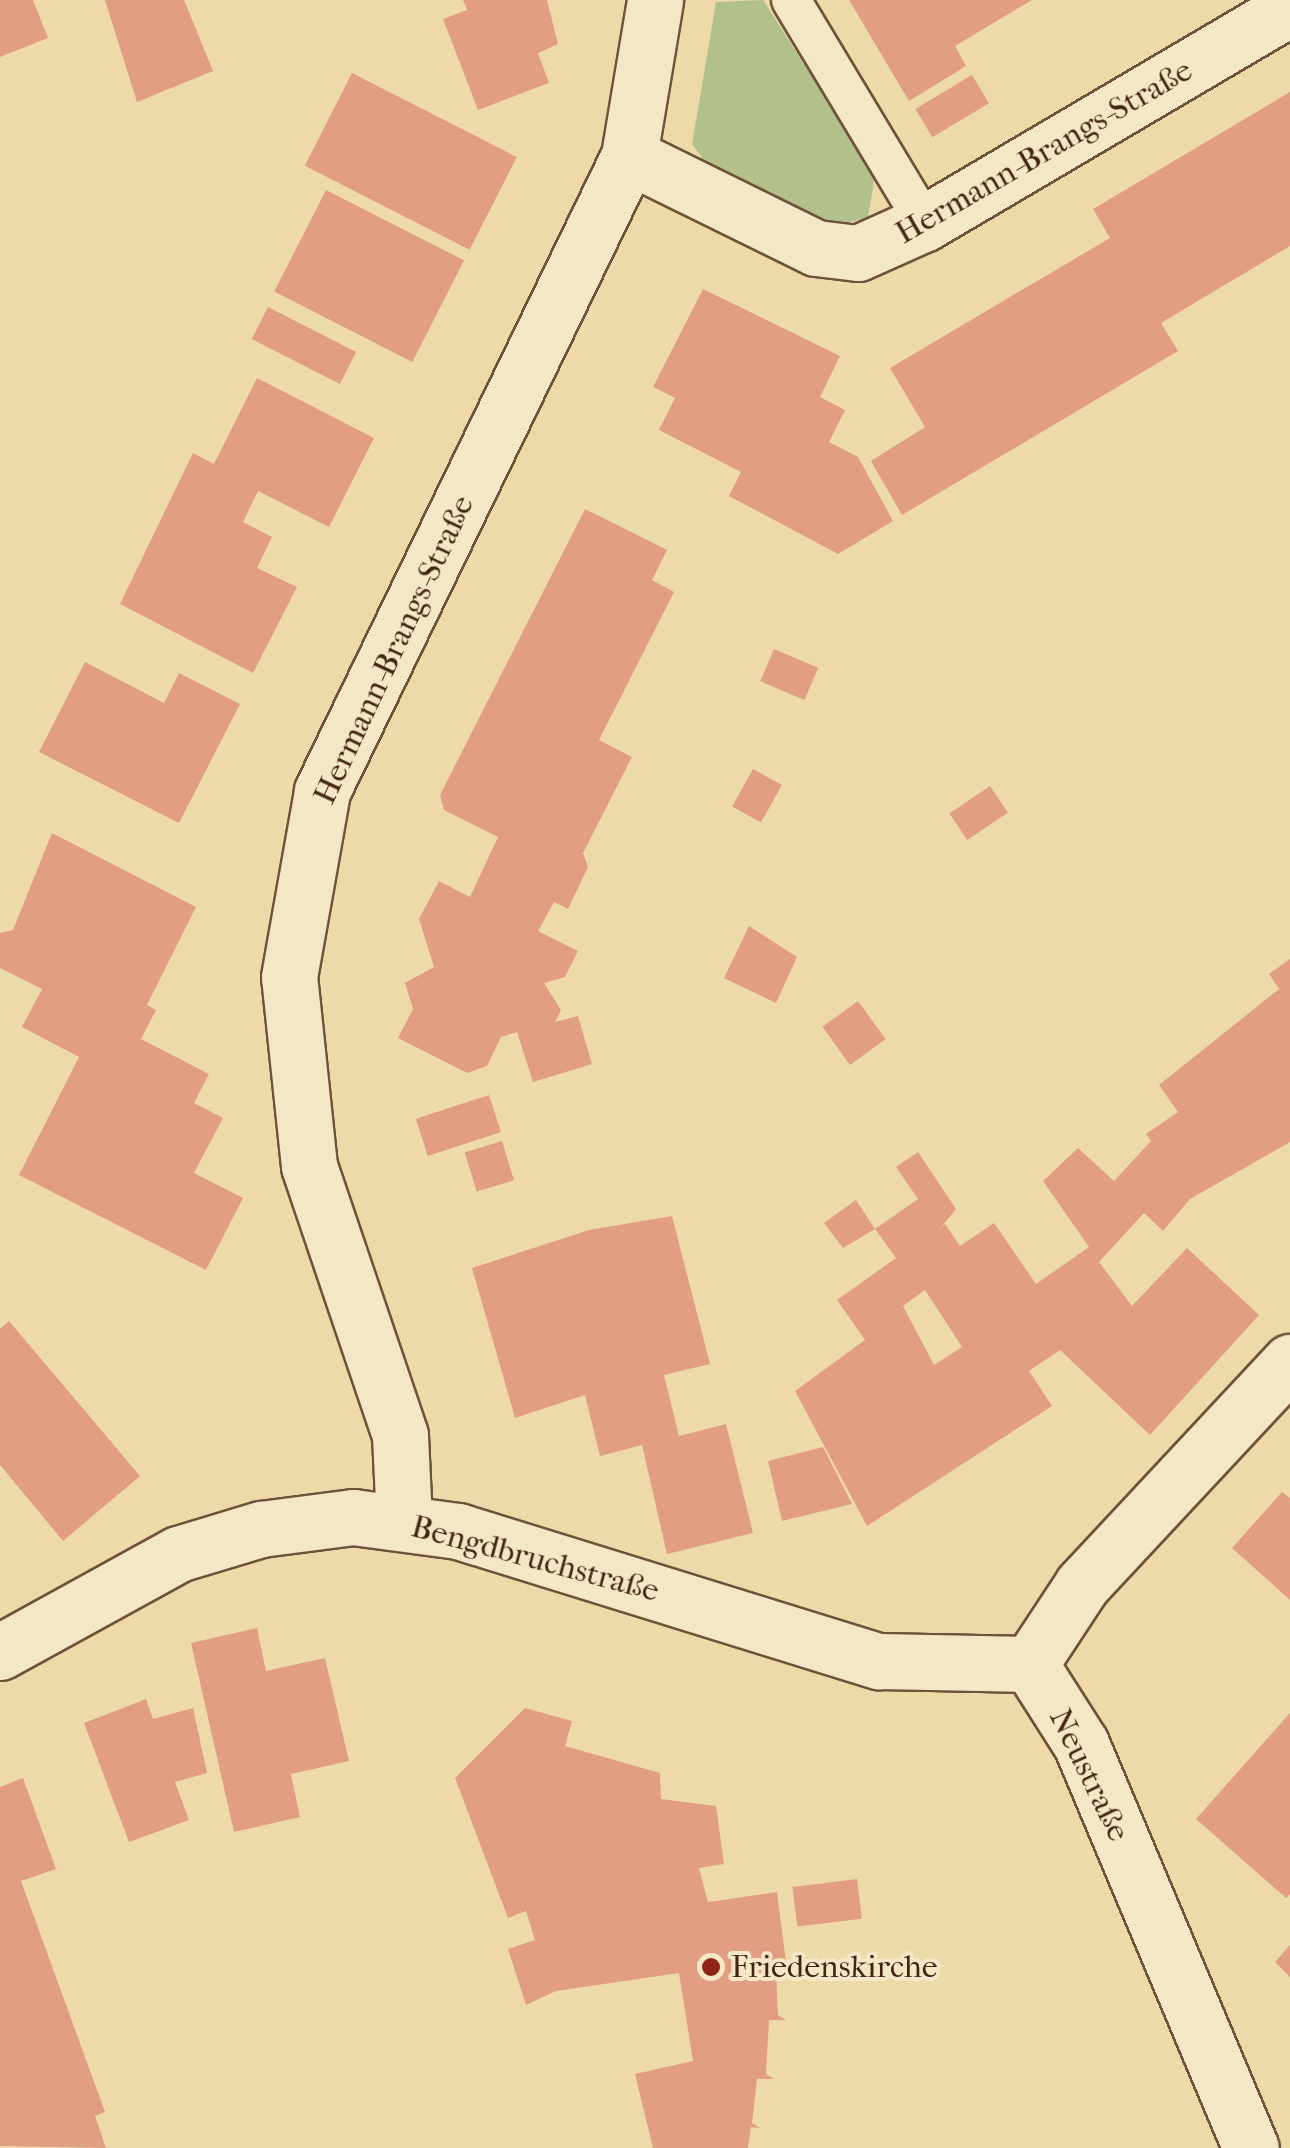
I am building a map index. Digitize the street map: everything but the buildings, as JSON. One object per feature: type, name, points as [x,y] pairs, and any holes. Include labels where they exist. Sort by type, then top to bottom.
[{"type":"street","name":"Hermann-Brangs-Straße","points":[[404,1521],[400,1435],[308,1166],[289,977],[322,791],[628,156],[655,0]]},
{"type":"street","name":"Hermann-Brangs-Straße","points":[[628,156],[830,253],[883,246],[1290,8]]},
{"type":"street","points":[[1030,1664],[1082,1585],[1290,1362]]},
{"type":"street","name":"Bengdbruchstraße","points":[[0,1652],[178,1554],[262,1528],[404,1521],[879,1661],[1030,1664]]},
{"type":"street","name":"Neustraße","points":[[1030,1664],[1081,1744],[1252,2148]]},
{"type":"lane","points":[[791,0],[925,224]]},
{"type":"green space","points":[[763,0],[875,175],[868,218],[830,226],[706,163],[692,144],[716,2]]},
{"type":"place","name":"Friedenskirche","points":[[711,1967]]}]
